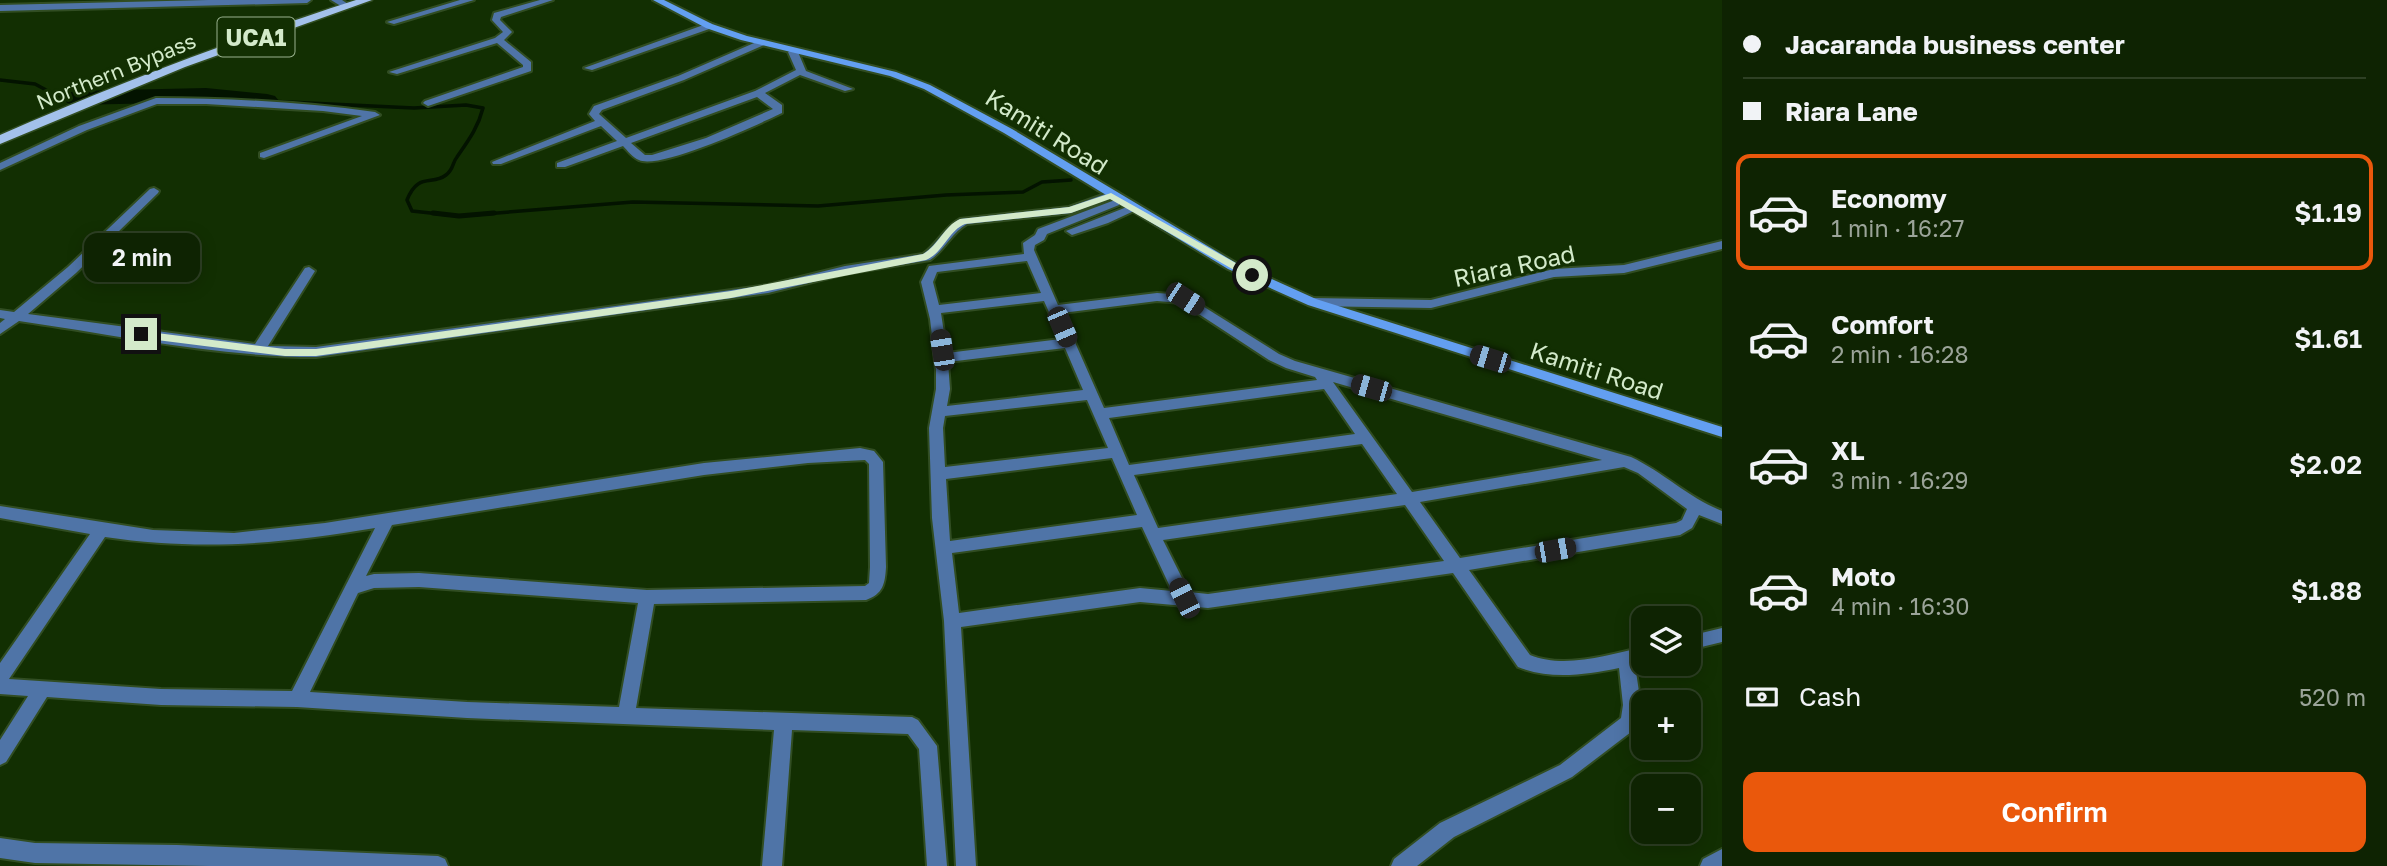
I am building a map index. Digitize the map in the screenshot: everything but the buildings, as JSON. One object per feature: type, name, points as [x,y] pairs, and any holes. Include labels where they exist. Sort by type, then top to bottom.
[{"type":"main road","name":"Northern Bypass","points":[[0,140],[148,78],[367,0]]},
{"type":"main road","name":"Kamiti Road","points":[[657,0],[709,26],[761,43],[893,74],[928,87],[1008,131],[1115,198],[1232,266],[1312,302],[1722,432]]},
{"type":"street","points":[[0,8],[307,0]]},
{"type":"street","points":[[335,0],[347,6]]},
{"type":"street","points":[[391,22],[470,0]]},
{"type":"street","points":[[394,72],[498,40],[508,32],[496,20],[497,15],[549,0]]},
{"type":"street","points":[[589,68],[709,26]]},
{"type":"street","points":[[428,103],[528,69],[528,64],[498,40]]},
{"type":"street","points":[[758,93],[779,107],[778,111],[653,159],[642,158],[594,114],[598,108],[681,78],[761,43]]},
{"type":"street","points":[[793,52],[801,67],[800,72]]},
{"type":"street","points":[[561,165],[758,93],[800,72],[848,89]]},
{"type":"street","points":[[0,167],[83,128],[156,101],[206,101],[374,114],[357,123],[264,155]]},
{"type":"street","points":[[496,162],[601,122]]},
{"type":"street","points":[[0,330],[72,270],[154,191]]},
{"type":"street","points":[[1115,198],[1097,212],[1042,232],[1040,237],[1029,243],[1031,257],[1150,528],[1184,598]]},
{"type":"street","points":[[0,314],[259,349],[316,352],[768,289],[834,272],[926,257],[935,251],[955,224],[964,221],[1071,210],[1115,198]]},
{"type":"street","points":[[1040,237],[1048,238],[1104,221],[1132,208]]},
{"type":"street","name":"Riara Road","points":[[1312,302],[1432,304],[1554,273],[1624,269],[1722,245]]},
{"type":"street","points":[[966,866],[936,428],[943,389],[942,358],[927,282],[933,269],[1031,257]]},
{"type":"street","points":[[259,349],[309,271]]},
{"type":"street","points":[[934,310],[1049,296]]},
{"type":"street","points":[[1055,310],[1157,297],[1185,299],[1274,357],[1324,379],[1626,461],[1643,469],[1696,508],[1722,518]]},
{"type":"street","points":[[942,358],[1069,343]]},
{"type":"street","points":[[1100,414],[1324,379]]},
{"type":"street","points":[[1324,379],[1410,498],[1516,653],[1532,666],[1541,668],[1586,665],[1631,658]]},
{"type":"street","points":[[939,412],[1092,394]]},
{"type":"street","points":[[1125,471],[1366,438]]},
{"type":"street","points":[[939,474],[1117,452]]},
{"type":"street","points":[[0,512],[100,532],[216,540],[269,536],[387,519],[772,459],[869,454],[876,462],[878,567],[876,585],[872,592],[646,597],[419,580],[374,582],[354,587]]},
{"type":"street","points":[[944,548],[1410,498],[1626,461]]},
{"type":"street","points":[[951,621],[1140,595],[1208,601],[1455,566],[1680,529],[1687,524],[1696,508]]},
{"type":"street","points":[[297,699],[387,519]]},
{"type":"street","points":[[0,677],[100,532]]},
{"type":"street","points":[[626,714],[646,597]]},
{"type":"street","points":[[1701,640],[1722,635]]},
{"type":"street","points":[[1401,866],[1447,830],[1566,771],[1629,723],[1634,676]]},
{"type":"street","points":[[0,685],[161,697],[297,699],[467,710],[912,726],[928,746],[937,866]]},
{"type":"street","points":[[0,757],[42,689]]},
{"type":"street","points":[[772,866],[784,720]]},
{"type":"street","points":[[0,848],[31,860],[177,855],[438,866]]},
{"type":"street","points":[[1710,866],[1722,859]]},
{"type":"waterway","points":[[0,80],[35,84],[48,91],[49,95],[75,98]]},
{"type":"waterway","points":[[75,98],[206,95],[267,101]]},
{"type":"waterway","points":[[267,101],[414,108],[466,105],[483,108],[469,140],[455,159],[449,173],[441,178],[420,183],[411,191],[407,200],[412,211],[449,215]]},
{"type":"waterway","points":[[472,215],[633,202],[818,206],[946,195],[1023,192],[1042,182],[1071,180]]},
{"type":"waterway","points":[[433,213],[459,216],[494,213]]},
{"type":"route","points":[[141,334],[285,352],[316,352],[768,289],[824,274],[926,257],[935,251],[955,224],[964,221],[989,216],[1071,210],[1111,195],[1194,245],[1252,275]]}]
